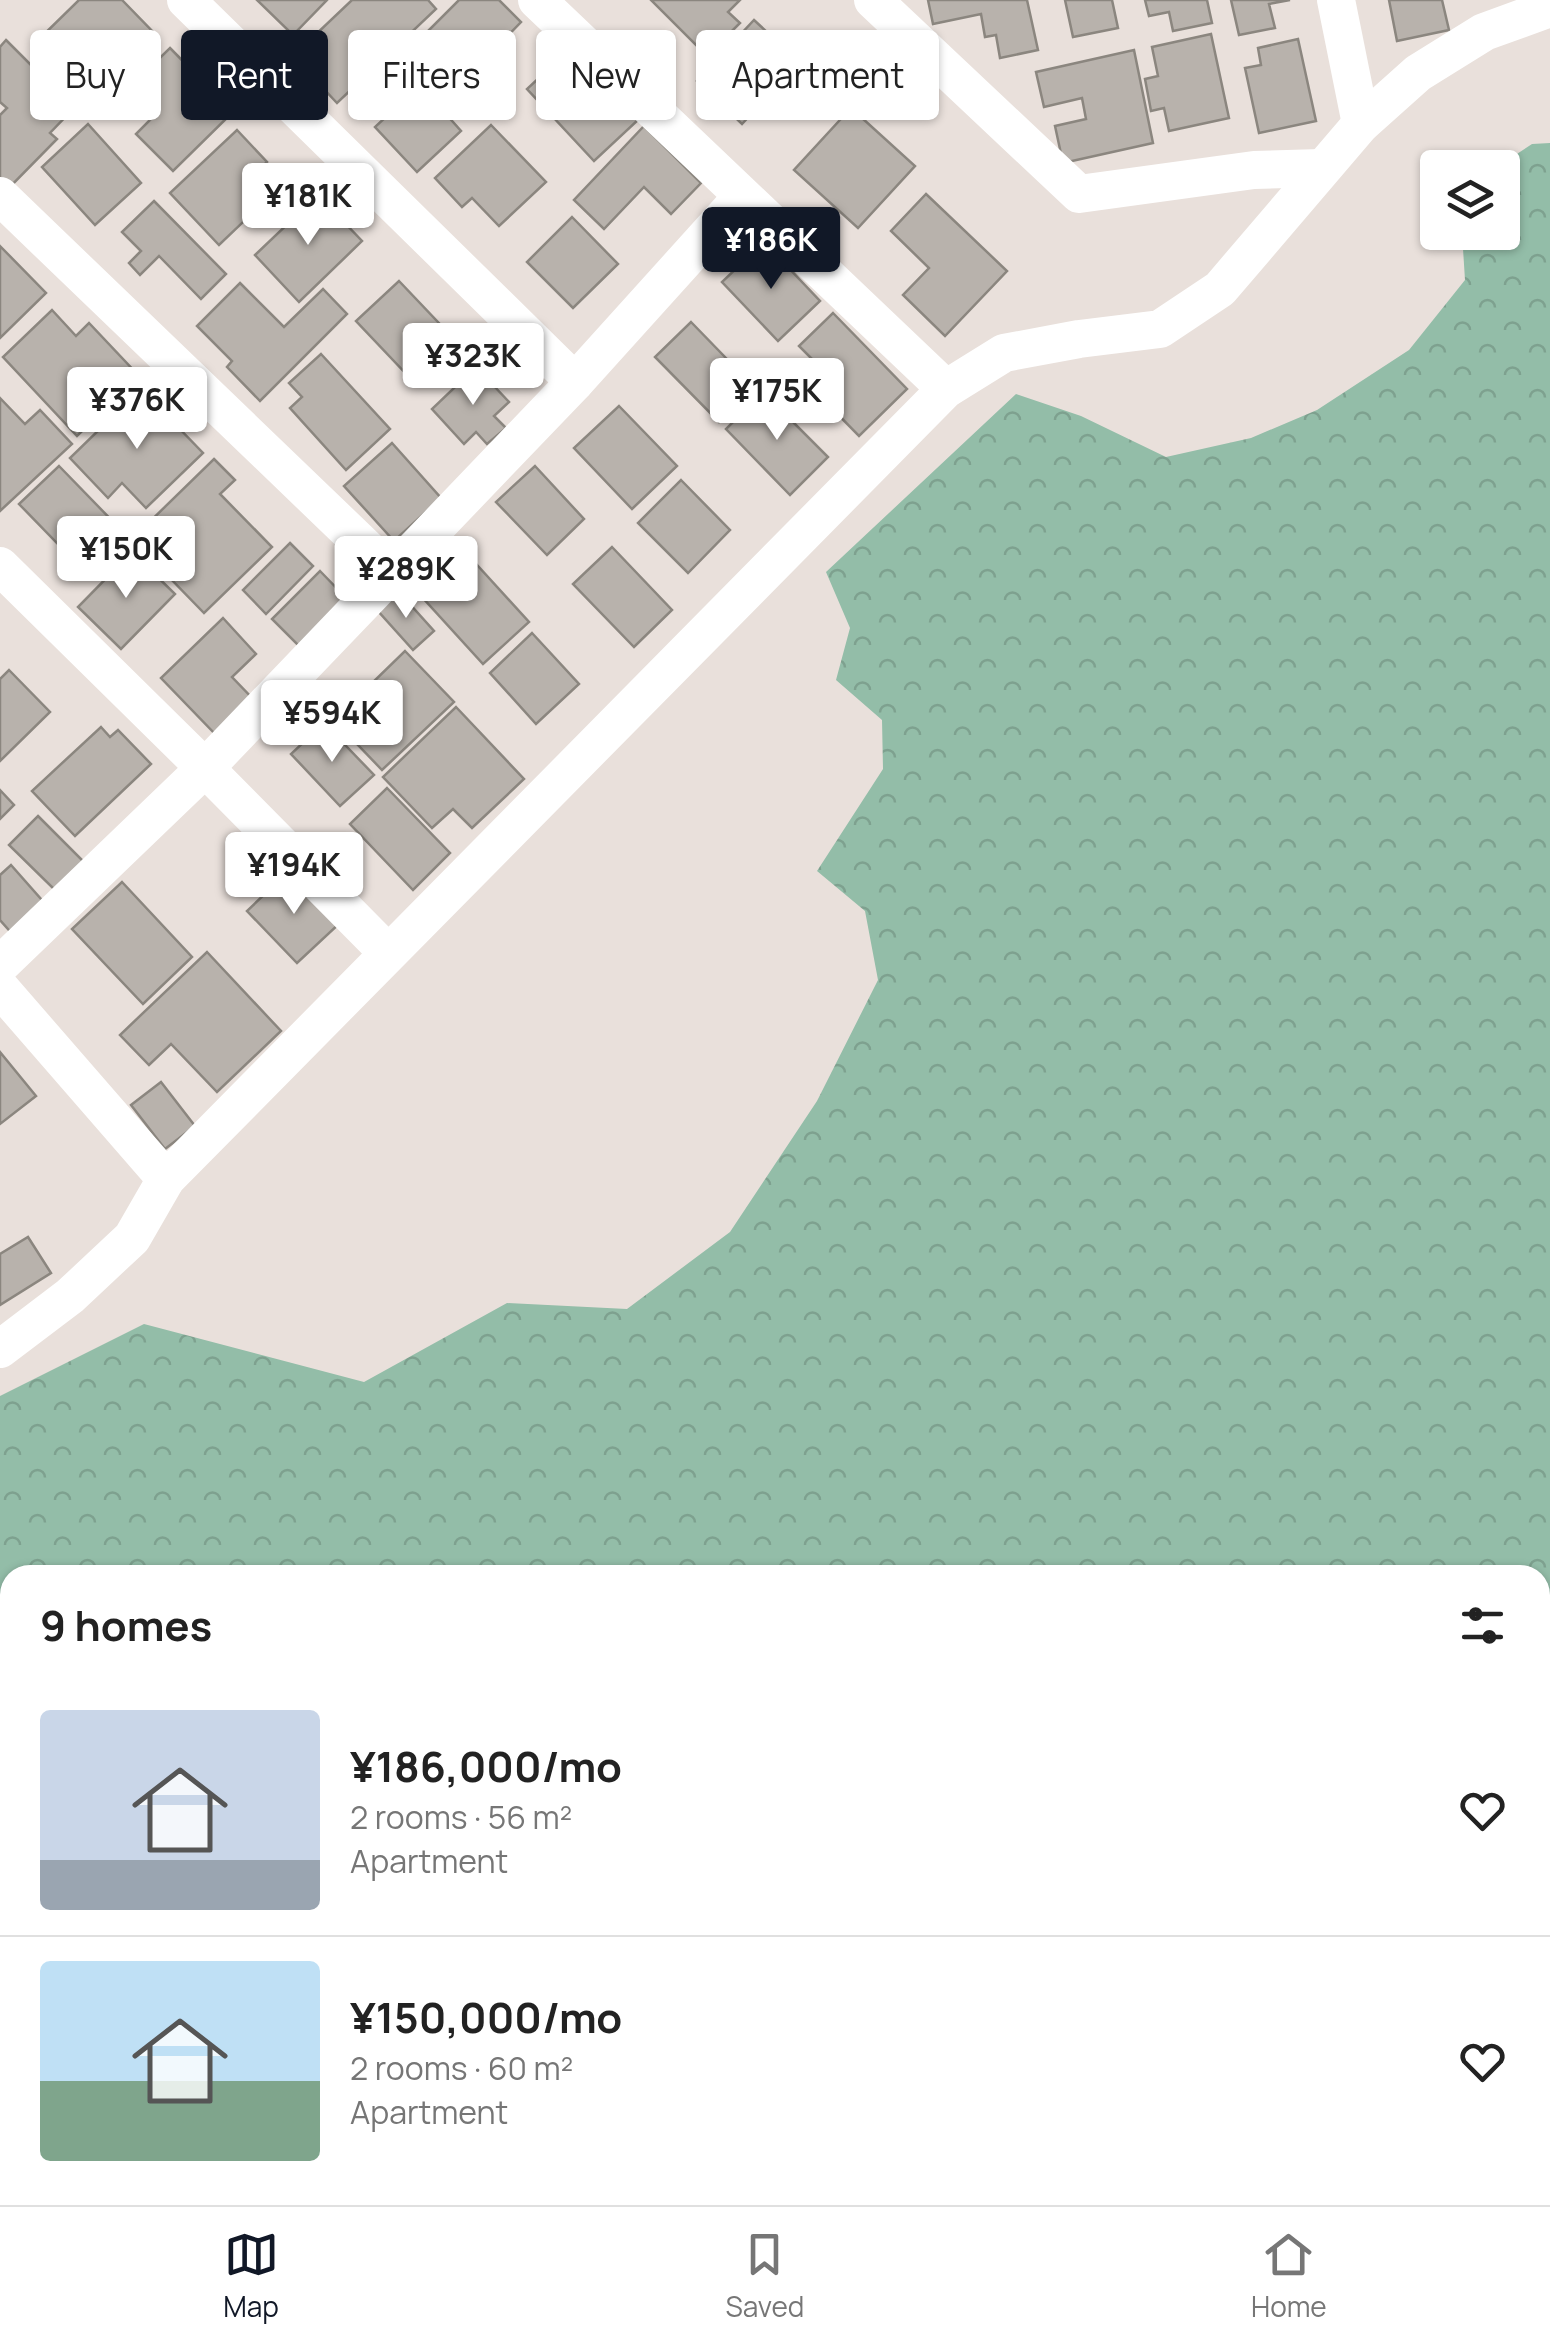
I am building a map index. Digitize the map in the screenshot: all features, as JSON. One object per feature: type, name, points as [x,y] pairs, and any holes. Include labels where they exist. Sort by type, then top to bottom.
[{"type":"street","points":[[186,0],[575,382]]},
{"type":"street","points":[[537,0],[946,389]]},
{"type":"street","points":[[873,0],[1079,194],[1254,170],[1321,168]]},
{"type":"street","points":[[1336,0],[1360,124]]},
{"type":"street","points":[[0,1348],[70,1296],[132,1238],[166,1179],[946,389],[1004,354],[1160,328],[1220,289],[1360,124],[1418,73],[1484,32],[1550,8]]},
{"type":"street","points":[[0,196],[391,572]]},
{"type":"street","points":[[0,965],[205,768],[575,382],[742,197]]},
{"type":"street","points":[[0,566],[388,954]]},
{"type":"street","points":[[0,988],[166,1179]]},
{"type":"green space","points":[[1550,143],[1550,1565],[0,1565],[0,1396],[144,1324],[364,1382],[507,1303],[627,1309],[730,1232],[817,1101],[878,980],[865,911],[817,871],[883,769],[882,720],[836,680],[850,628],[826,572],[1016,394],[1081,416],[1166,457],[1251,438],[1317,410],[1409,350],[1465,280],[1463,250],[1520,250],[1520,152],[1532,144]]},
{"type":"building","points":[[79,0],[122,0],[151,30],[48,30]]},
{"type":"building","points":[[257,0],[327,0],[298,30],[288,30]]},
{"type":"building","points":[[352,0],[428,0],[436,9],[414,30],[348,30],[348,93],[337,103],[328,93],[328,30],[320,30]]},
{"type":"building","points":[[459,0],[499,0],[521,22],[513,30],[429,30]]},
{"type":"building","points":[[651,0],[740,0],[728,12],[740,23],[733,30],[696,30],[696,45]]},
{"type":"building","points":[[928,0],[1027,0],[1038,50],[1000,58],[996,35],[985,37],[981,14],[933,24]]},
{"type":"building","points":[[1065,0],[1112,0],[1118,28],[1073,37]]},
{"type":"building","points":[[1145,0],[1207,0],[1212,23],[1173,31],[1169,12],[1149,16]]},
{"type":"building","points":[[1231,0],[1290,0],[1269,4],[1275,28],[1239,35]]},
{"type":"building","points":[[1389,0],[1442,0],[1449,30],[1397,41]]},
{"type":"building","points":[[754,20],[765,30],[745,30]]},
{"type":"building","points":[[1211,34],[1229,118],[1169,131],[1164,108],[1151,111],[1145,79],[1158,76],[1152,47]]},
{"type":"building","points":[[1298,39],[1316,121],[1259,133],[1245,68],[1261,65],[1258,48]]},
{"type":"building","points":[[6,40],[30,64],[30,120],[62,120],[50,133],[57,139],[4,193],[0,189],[0,115],[7,108],[0,102],[0,47]]},
{"type":"building","points":[[170,48],[181,59],[181,120],[225,120],[173,171],[136,134],[150,120],[161,120],[161,57]]},
{"type":"building","points":[[1134,50],[1153,143],[1063,163],[1055,126],[1086,119],[1082,98],[1044,107],[1036,72]]},
{"type":"building","points":[[536,81],[536,99],[527,89]]},
{"type":"building","points":[[382,120],[451,120],[461,131],[417,172],[375,127]]},
{"type":"building","points":[[556,120],[638,120],[594,161]]},
{"type":"building","points":[[840,120],[864,120],[915,166],[858,228],[794,170]]},
{"type":"building","points":[[88,124],[141,183],[95,225],[42,167]]},
{"type":"building","points":[[491,125],[546,182],[499,226],[472,198],[462,207],[435,178]]},
{"type":"building","points":[[644,126],[701,183],[671,214],[644,187],[604,229],[574,200]]},
{"type":"building","points":[[237,130],[267,162],[247,181],[265,201],[219,245],[170,193]]},
{"type":"building","points":[[926,194],[1007,271],[945,336],[903,295],[929,268],[891,231]]},
{"type":"building","points":[[318,195],[362,241],[299,302],[255,255]]},
{"type":"building","points":[[154,201],[226,274],[201,299],[159,256],[140,275],[129,263],[141,251],[122,232]]},
{"type":"building","points":[[572,217],[618,264],[573,308],[527,262]]},
{"type":"building","points":[[764,242],[820,301],[778,341],[722,282]]},
{"type":"building","points":[[0,246],[46,293],[0,338]]},
{"type":"building","points":[[399,281],[454,339],[411,379],[356,321]]},
{"type":"building","points":[[240,283],[284,327],[323,289],[347,314],[260,401],[227,367],[232,361],[197,326]]},
{"type":"building","points":[[52,310],[76,336],[89,323],[139,376],[77,436],[3,357]]},
{"type":"building","points":[[833,313],[907,389],[859,436],[803,379],[818,365],[799,346]]},
{"type":"building","points":[[691,322],[754,387],[719,422],[655,357]]},
{"type":"building","points":[[321,354],[390,429],[346,470],[290,408],[302,397],[289,383]]},
{"type":"building","points":[[476,367],[509,402],[494,416],[506,428],[487,444],[476,432],[464,444],[432,409]]},
{"type":"building","points":[[141,389],[203,453],[146,508],[122,483],[108,498],[70,458]]},
{"type":"building","points":[[763,392],[828,457],[790,495],[726,429]]},
{"type":"building","points":[[0,398],[25,424],[40,410],[72,444],[0,511]]},
{"type":"building","points":[[619,406],[677,466],[632,509],[574,448]]},
{"type":"building","points":[[392,443],[441,498],[394,541],[344,486]]},
{"type":"building","points":[[214,459],[235,480],[220,494],[272,547],[204,613],[132,539]]},
{"type":"building","points":[[59,466],[126,535],[87,574],[19,504]]},
{"type":"building","points":[[535,466],[584,519],[547,555],[496,502]]},
{"type":"building","points":[[681,480],[730,530],[688,573],[638,523]]},
{"type":"building","points":[[290,543],[313,566],[266,614],[243,590]]},
{"type":"building","points":[[612,547],[672,610],[634,647],[573,584]]},
{"type":"building","points":[[132,552],[175,594],[121,649],[78,607]]},
{"type":"building","points":[[468,555],[529,622],[483,664],[422,597]]},
{"type":"building","points":[[320,571],[350,602],[303,650],[272,619]]},
{"type":"building","points":[[399,592],[434,631],[413,650],[378,611]]},
{"type":"building","points":[[223,618],[256,654],[232,677],[255,701],[218,737],[161,678]]},
{"type":"building","points":[[532,633],[579,684],[536,724],[490,673]]},
{"type":"building","points":[[405,651],[454,702],[382,770],[334,720]]},
{"type":"building","points":[[9,670],[50,712],[0,761],[0,679]]},
{"type":"building","points":[[456,707],[524,779],[472,828],[453,809],[432,828],[383,777]]},
{"type":"building","points":[[324,723],[374,775],[340,806],[291,754]]},
{"type":"building","points":[[101,727],[110,737],[118,730],[151,764],[75,836],[32,791]]},
{"type":"building","points":[[387,788],[450,853],[413,890],[350,824]]},
{"type":"building","points":[[0,790],[14,805],[0,819]]},
{"type":"building","points":[[38,816],[87,865],[59,894],[9,845]]},
{"type":"building","points":[[11,865],[48,907],[15,937],[0,920],[0,875]]},
{"type":"building","points":[[290,870],[341,922],[297,963],[247,911]]},
{"type":"building","points":[[122,882],[192,957],[143,1004],[72,929]]},
{"type":"building","points":[[207,952],[281,1031],[217,1092],[171,1044],[149,1065],[120,1035]]},
{"type":"building","points":[[0,1052],[36,1096],[0,1124]]},
{"type":"building","points":[[161,1082],[195,1126],[165,1149],[131,1105]]},
{"type":"building","points":[[28,1237],[51,1273],[0,1305],[0,1254]]}]
